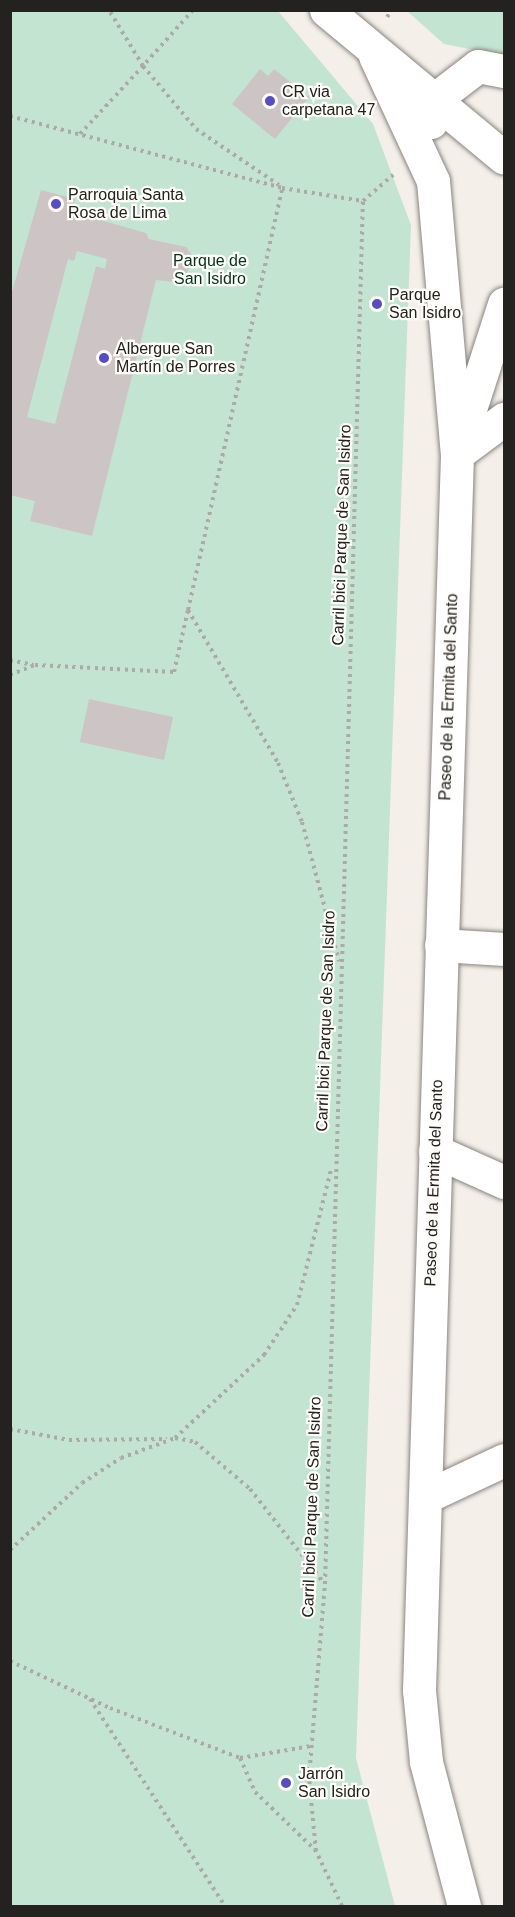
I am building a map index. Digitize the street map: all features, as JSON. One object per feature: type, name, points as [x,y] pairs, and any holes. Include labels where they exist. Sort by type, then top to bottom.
[{"type":"street","points":[[326,10],[375,56],[504,158]]},
{"type":"street","name":"Paseo de la Ermita del Santo","points":[[375,56],[425,167],[457,454],[425,1497],[422,1731],[464,1906]]},
{"type":"street","points":[[425,167],[431,102],[478,66],[504,71]]},
{"type":"street","name":"Paseo de la Ermita del Santo","points":[[457,454],[504,304]]},
{"type":"street","points":[[457,454],[504,419]]},
{"type":"street","points":[[441,945],[504,949]]},
{"type":"street","points":[[435,1151],[504,1182]]},
{"type":"street","points":[[425,1497],[504,1460]]},
{"type":"path","points":[[109,10],[143,66],[196,129],[282,188]]},
{"type":"path","points":[[80,134],[193,10]]},
{"type":"path","points":[[10,116],[282,188],[363,201],[425,167]]},
{"type":"path","points":[[10,660],[36,665],[174,672],[282,188]]},
{"type":"path","name":"Carril bici Parque de San Isidro","points":[[342,1906],[316,1851],[309,1824],[310,1746],[325,1584],[333,1164],[341,967],[363,201]]},
{"type":"path","points":[[188,610],[278,763],[302,822],[341,967]]},
{"type":"path","points":[[10,675],[36,665]]},
{"type":"path","points":[[10,1550],[82,1483],[121,1458],[175,1438],[243,1379],[284,1330],[297,1305],[333,1164]]},
{"type":"path","points":[[10,1429],[69,1440],[175,1438],[195,1442],[250,1489],[325,1584]]},
{"type":"path","points":[[10,1661],[89,1698],[240,1758],[310,1746]]},
{"type":"path","points":[[89,1698],[225,1906]]},
{"type":"path","points":[[240,1758],[255,1792],[316,1851]]},
{"type":"green space","name":"Parque de San Isidro","points":[[11,11],[278,11],[373,124],[411,225],[356,1758],[395,1906],[11,1906]]},
{"type":"green space","points":[[407,11],[504,11],[504,56],[444,44]]},
{"type":"building","name":"CR via carpetana 47","points":[[260,69],[268,76],[274,69],[309,97],[275,139],[232,104]]},
{"type":"building","name":"Albergue San Martín de Porres","points":[[41,190],[75,199],[72,212],[146,233],[149,239],[186,247],[193,257],[183,283],[156,280],[92,536],[30,521],[35,501],[10,495],[10,299]],"holes":[[[77,251],[107,259],[105,269],[96,266],[55,424],[27,417],[68,259],[74,261]]]},
{"type":"building","points":[[89,699],[173,717],[164,760],[80,742]]},
{"type":"place","name":"CR via carpetana 47","points":[[270,101]]},
{"type":"place","name":"Parroquia Santa Rosa de Lima","points":[[56,204]]},
{"type":"place","name":"Parque San Isidro","points":[[377,304]]},
{"type":"place","name":"Albergue San Martín de Porres","points":[[104,358]]},
{"type":"place","name":"Jarrón San Isidro","points":[[286,1783]]}]
